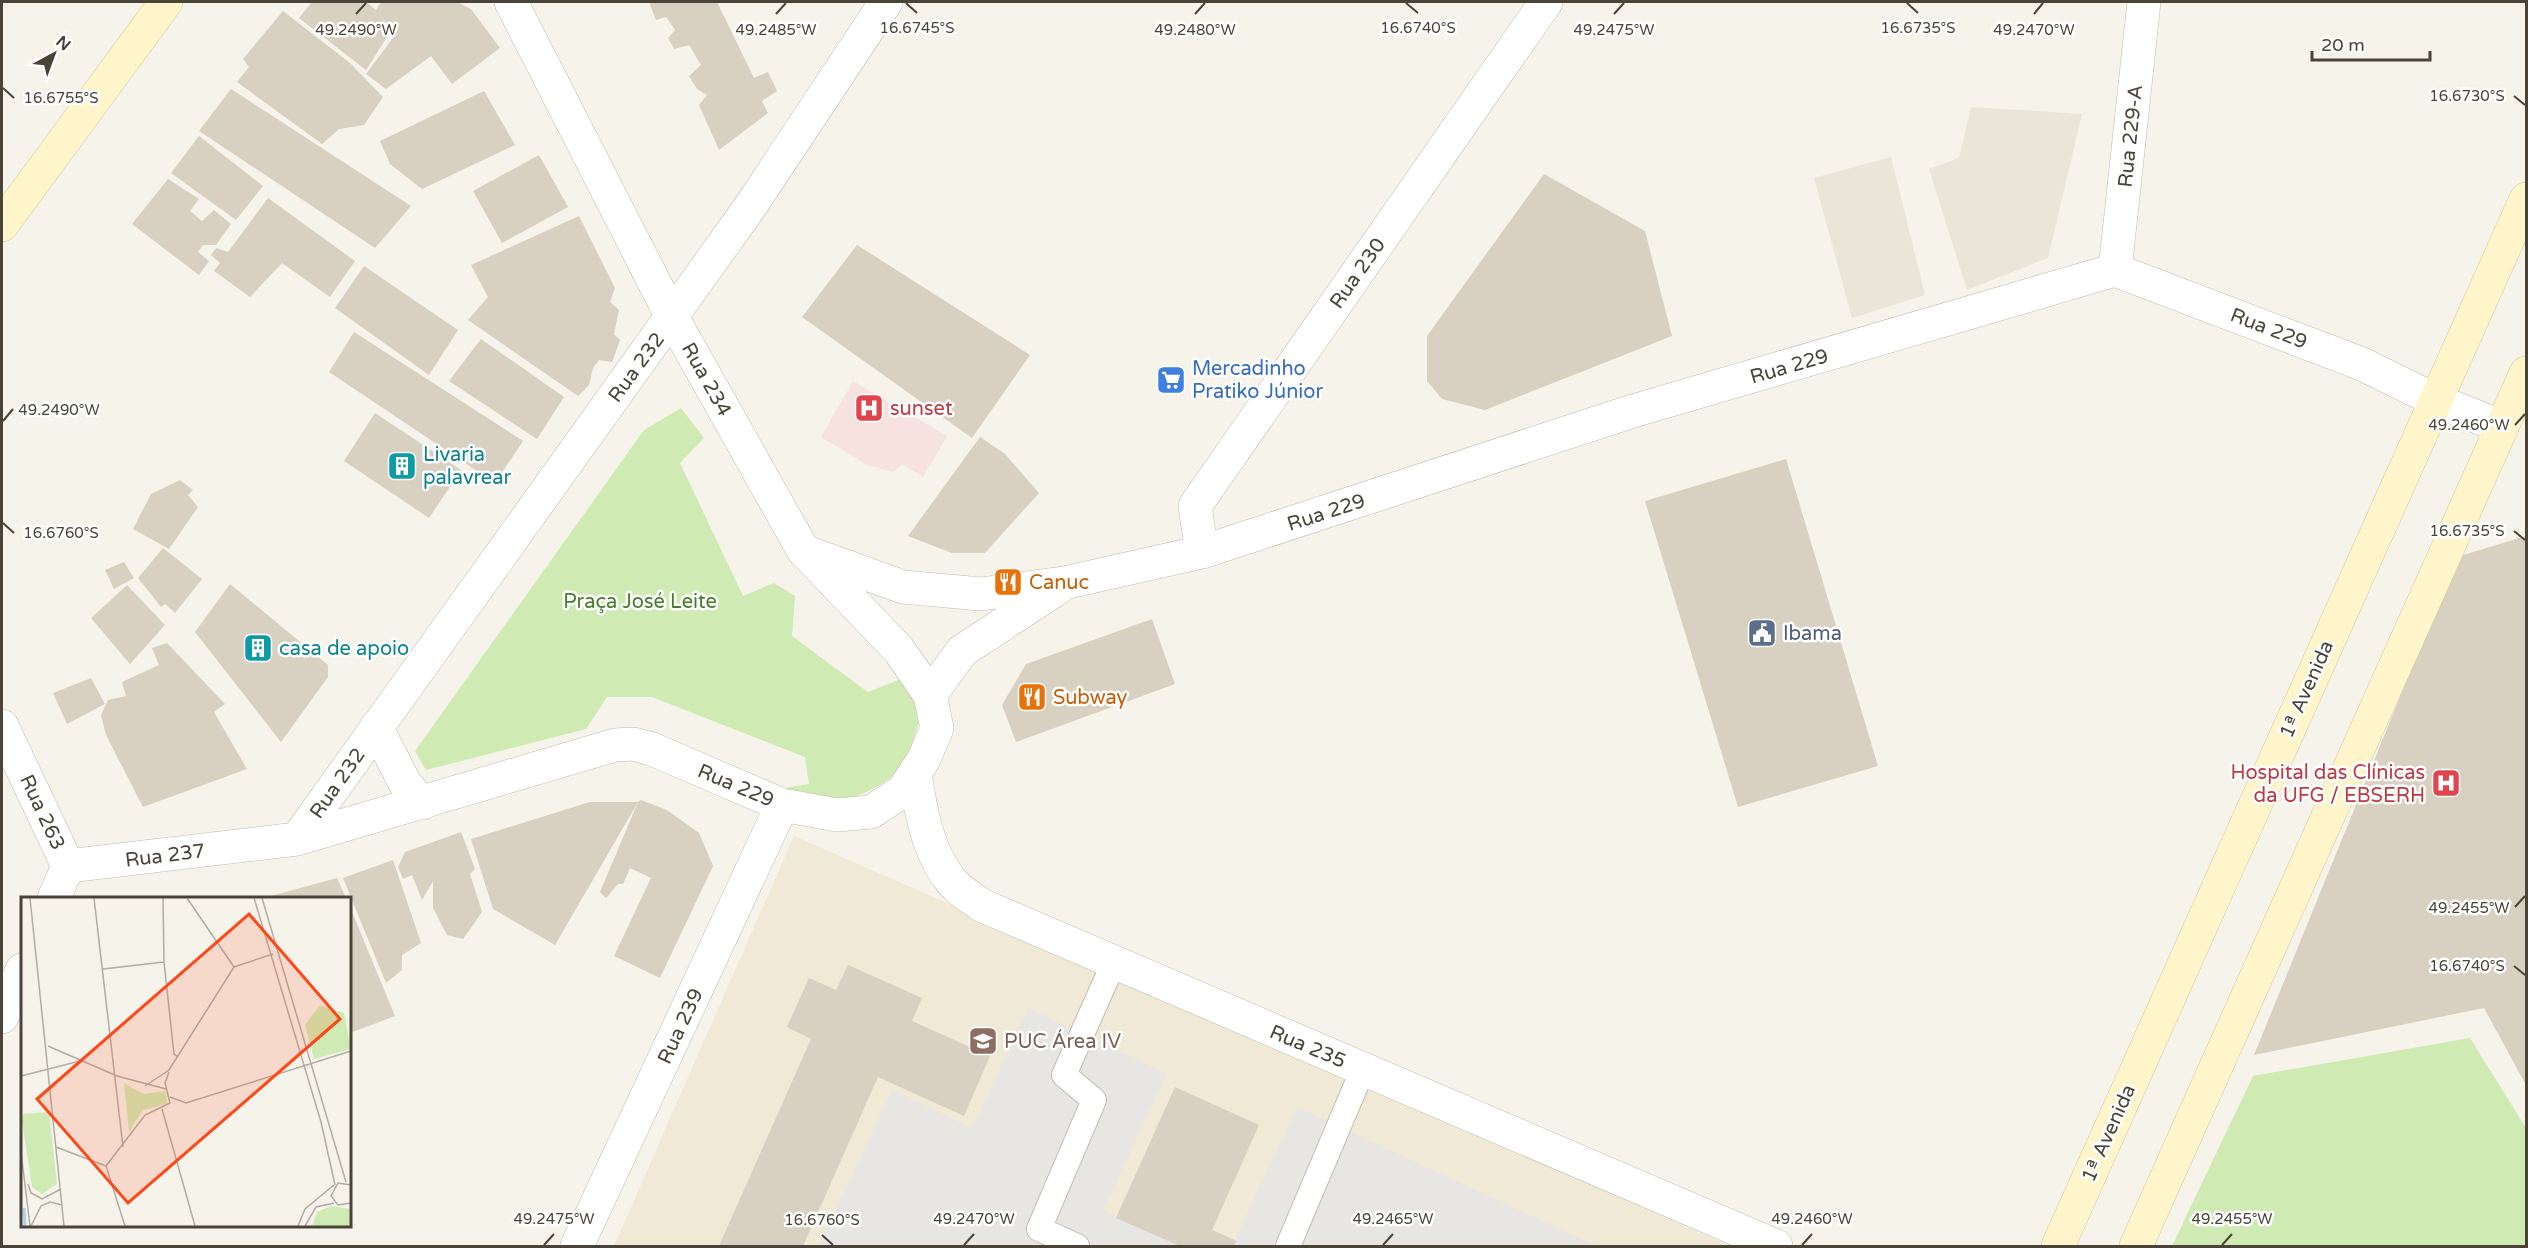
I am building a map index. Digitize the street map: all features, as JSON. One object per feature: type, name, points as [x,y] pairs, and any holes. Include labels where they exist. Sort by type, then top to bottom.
[{"type":"main road","points":[[2,225],[166,2]]},
{"type":"main road","name":"1ª Avenida","points":[[2058,1246],[2526,199]]},
{"type":"main road","points":[[2136,1246],[2526,373]]},
{"type":"street","name":"Rua 234","points":[[511,2],[672,317],[803,550],[899,650],[930,695]]},
{"type":"street","name":"Rua 232","points":[[297,839],[750,207],[886,2]]},
{"type":"street","name":"Rua 230","points":[[1202,552],[1195,507],[1546,2]]},
{"type":"street","name":"Rua 229-A","points":[[2115,270],[2144,2]]},
{"type":"street","name":"Rua 229","points":[[803,550],[903,587],[981,594],[1064,584],[1202,552],[1633,411],[2115,270],[2362,364],[2435,400],[2502,427]]},
{"type":"street","name":"Rua 229","points":[[297,839],[615,745],[633,744],[652,749],[782,805],[837,815],[871,812],[903,791],[924,759],[937,728],[930,695],[962,651],[1064,584]]},
{"type":"street","name":"Rua 263","points":[[2,726],[68,866]]},
{"type":"street","name":"Rua 232","points":[[376,727],[406,785],[423,803]]},
{"type":"street","name":"Rua 235","points":[[915,773],[921,808],[936,856],[949,879],[981,905],[1776,1246]]},
{"type":"street","name":"Rua 239","points":[[577,1246],[782,805]]},
{"type":"street","name":"Rua 237","points":[[68,866],[297,839]]},
{"type":"street","points":[[54,897],[68,866]]},
{"type":"street","points":[[2,1017],[21,971]]},
{"type":"lane","points":[[1077,1246],[1039,1229],[1094,1100],[1064,1075],[1114,962]]},
{"type":"lane","points":[[1288,1246],[1363,1069]]},
{"type":"shaded area","points":[[1971,107],[2082,114],[2048,258],[1967,290],[1929,169],[1959,158]]},
{"type":"shaded area","points":[[1891,157],[1925,295],[1852,318],[1814,178]]},
{"type":"shaded area","name":"sunset","points":[[853,381],[947,436],[923,477],[902,464],[893,472],[867,465],[821,437]]},
{"type":"shaded area","name":"PUC Área IV","points":[[794,836],[1730,1246],[614,1246]]},
{"type":"shaded area","points":[[1028,1008],[1167,1074],[1103,1210],[1181,1246],[819,1246],[892,1090],[972,1128]]},
{"type":"shaded area","points":[[1297,1107],[1596,1246],[1232,1246]]},
{"type":"green space","name":"Praça José Leite","points":[[681,408],[704,438],[680,463],[743,596],[774,583],[795,596],[792,636],[868,692],[901,679],[922,710],[910,750],[899,771],[872,789],[847,799],[822,801],[810,799],[784,788],[809,784],[805,757],[652,697],[607,697],[586,729],[426,770],[415,751],[644,430]]},
{"type":"green space","points":[[2470,1038],[2526,1128],[2526,1246],[2172,1246],[2253,1076]]},
{"type":"building","points":[[312,2],[366,2],[376,10],[381,2],[457,2],[471,9],[500,48],[452,84],[431,56],[386,89],[366,74],[395,35],[379,13],[391,31],[366,70],[299,18]]},
{"type":"building","points":[[649,2],[717,2],[754,78],[768,72],[777,91],[762,101],[768,113],[719,150],[699,105],[707,95],[697,89],[689,76],[701,65],[689,45],[674,49],[668,38],[675,30],[666,17],[656,20]]},
{"type":"building","points":[[283,11],[350,63],[383,97],[364,125],[339,129],[322,144],[237,82],[249,67],[243,59]]},
{"type":"building","points":[[231,89],[411,206],[375,248],[199,131]]},
{"type":"building","points":[[484,91],[515,145],[422,189],[390,164],[380,141]]},
{"type":"building","points":[[199,136],[263,186],[236,220],[171,173]]},
{"type":"building","points":[[539,155],[568,207],[502,243],[473,191]]},
{"type":"building","points":[[1544,174],[1645,231],[1672,336],[1485,410],[1442,399],[1427,381],[1427,336]]},
{"type":"building","points":[[168,179],[199,199],[190,211],[202,221],[214,210],[231,224],[216,245],[203,245],[198,252],[209,261],[199,275],[132,224]]},
{"type":"building","points":[[268,198],[355,261],[330,297],[282,263],[250,297],[214,271],[220,263],[211,255],[216,248],[228,252]]},
{"type":"building","points":[[579,216],[615,288],[610,302],[619,310],[614,334],[620,340],[612,362],[599,360],[593,368],[589,385],[578,396],[468,320],[488,297],[471,265]]},
{"type":"building","points":[[857,245],[1030,355],[972,438],[802,317]]},
{"type":"building","points":[[364,266],[458,330],[429,375],[335,308]]},
{"type":"building","points":[[354,332],[523,441],[495,483],[329,372]]},
{"type":"building","points":[[481,339],[564,397],[537,439],[449,381]]},
{"type":"building","name":"Livaria palavrear","points":[[375,413],[461,470],[429,518],[344,461]]},
{"type":"building","points":[[980,437],[1005,454],[1039,493],[985,553],[952,553],[908,536]]},
{"type":"building","name":"Ibama","points":[[1786,459],[1878,766],[1738,807],[1645,501]]},
{"type":"building","points":[[180,480],[193,490],[188,495],[198,507],[169,549],[133,529],[151,494]]},
{"type":"building","name":"Hospital das Clínicas da UFG / EBSERH","points":[[2526,536],[2526,1085],[2484,1008],[2254,1055],[2457,557]]},
{"type":"building","points":[[163,548],[202,579],[175,613],[165,604],[161,607],[138,578]]},
{"type":"building","points":[[124,562],[134,578],[114,589],[105,570]]},
{"type":"building","name":"casa de apoio","points":[[230,584],[328,665],[328,677],[281,742],[195,632]]},
{"type":"building","points":[[127,585],[165,625],[130,664],[91,618]]},
{"type":"building","points":[[1152,619],[1175,684],[1016,742],[1002,705],[1026,664]]},
{"type":"building","points":[[167,643],[225,704],[214,712],[247,769],[143,807],[106,735],[101,715],[108,700],[126,696],[122,682],[159,665],[152,648]]},
{"type":"building","points":[[91,678],[105,704],[67,724],[53,693]]},
{"type":"building","points":[[641,800],[667,810],[699,833],[713,866],[660,978],[614,956],[651,878],[630,868],[623,884],[618,884],[606,898],[600,892],[638,802]]},
{"type":"building","points":[[590,802],[638,802],[555,945],[493,909],[471,839]]},
{"type":"building","points":[[461,832],[475,869],[470,874],[482,912],[463,939],[447,935],[433,908],[433,881],[422,900],[412,875],[403,879],[398,867],[405,852]]},
{"type":"building","points":[[393,860],[421,943],[402,955],[402,970],[386,983],[351,897],[343,878]]},
{"type":"building","points":[[337,878],[346,897],[272,897]]},
{"type":"building","points":[[351,909],[395,1016],[351,1033]]},
{"type":"building","points":[[848,965],[922,998],[912,1021],[990,1056],[964,1116],[878,1077],[803,1246],[719,1246],[811,1039],[787,1027],[809,978],[836,990]]},
{"type":"building","points":[[1175,1087],[1259,1125],[1212,1230],[1237,1241],[1234,1246],[1180,1246],[1116,1218]]},
{"type":"place","name":"Mercadinho Pratiko Júnior","points":[[1171,380]]},
{"type":"place","name":"sunset","points":[[869,408]]},
{"type":"place","name":"Livaria palavrear","points":[[402,466]]},
{"type":"place","name":"Canuc","points":[[1008,582]]},
{"type":"place","name":"Ibama","points":[[1762,633]]},
{"type":"place","name":"casa de apoio","points":[[258,648]]},
{"type":"place","name":"Subway","points":[[1032,697]]},
{"type":"place","name":"Hospital das Clínicas da UFG / EBSERH","points":[[2446,783]]},
{"type":"place","name":"PUC Área IV","points":[[983,1041]]}]
